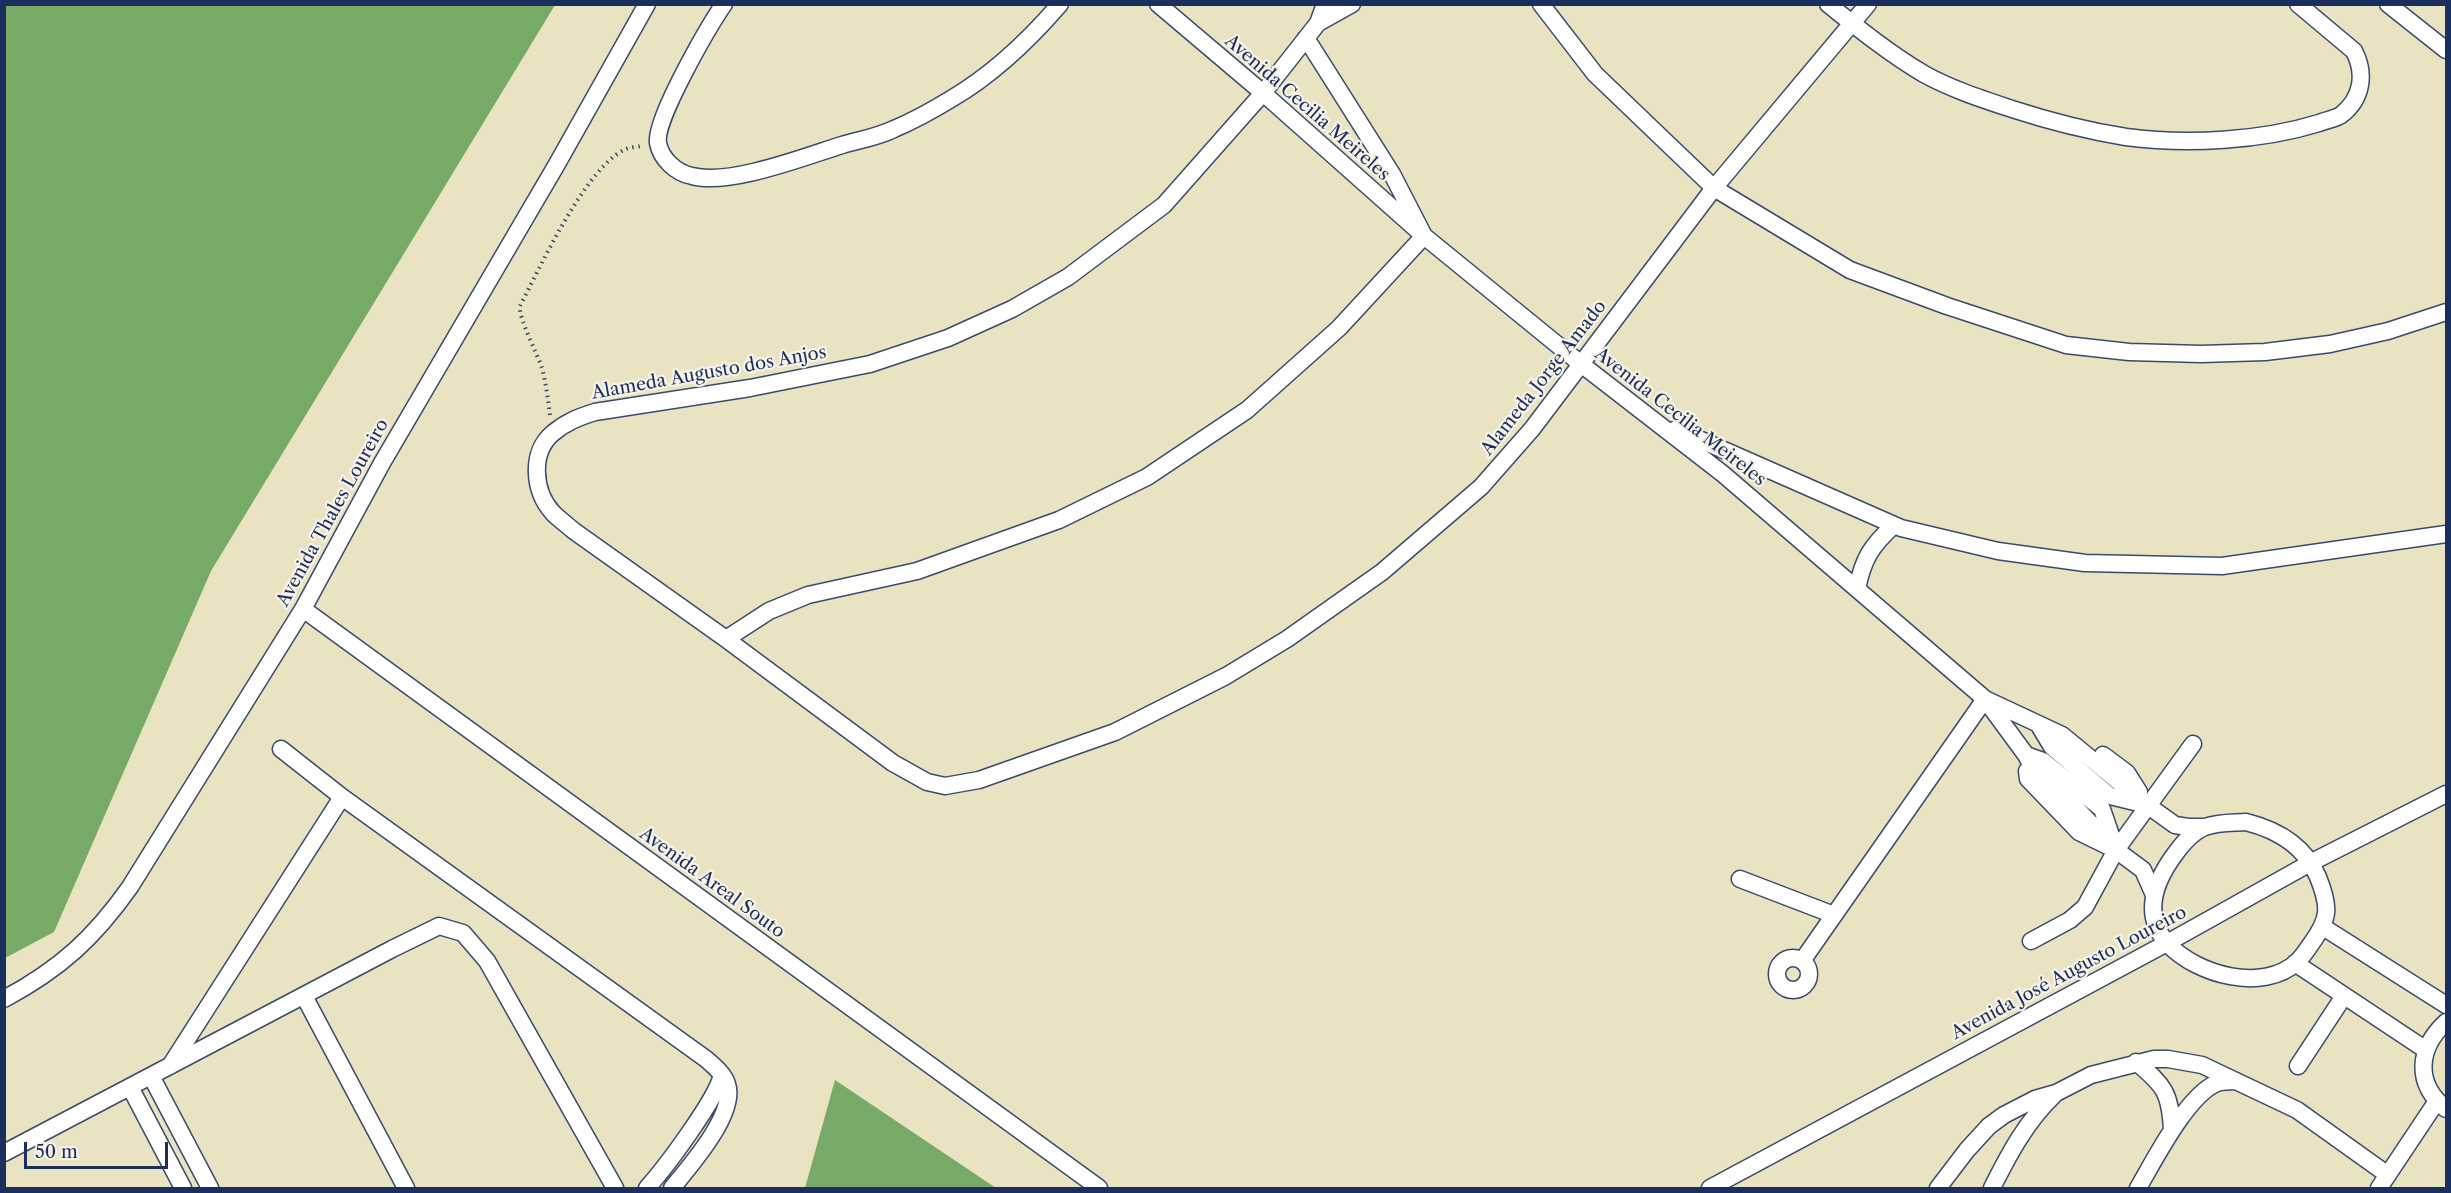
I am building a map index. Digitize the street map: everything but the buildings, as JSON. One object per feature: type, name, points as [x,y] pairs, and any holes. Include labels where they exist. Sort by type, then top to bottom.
[{"type":"street","name":"Avenida Thales Loureiro","points":[[4,999],[47,974],[86,942],[136,878],[303,609],[382,463],[557,164],[647,4]]},
{"type":"street","points":[[724,4],[659,125],[658,142],[665,160],[679,172],[693,177],[720,177],[771,167],[894,130],[952,99],[1003,62],[1060,4]]},
{"type":"street","name":"Avenida Cecilia Meireles","points":[[1158,4],[1263,93],[1424,236],[1581,364],[1723,474],[1985,699],[2026,755],[2028,779],[2079,800]]},
{"type":"street","name":"Alameda Augusto dos Anjos","points":[[551,434],[571,420],[595,412],[750,388],[870,364],[948,338],[1012,309],[1068,277],[1164,205],[1263,93],[1318,23],[1325,4]]},
{"type":"street","name":"Alameda Augusto dos Anjos","points":[[1318,23],[1352,4]]},
{"type":"street","points":[[1541,4],[1596,74],[1714,188],[1850,270],[1947,306],[2067,345],[2129,352],[2201,354],[2265,352],[2353,339],[2388,331],[2446,312]]},
{"type":"street","points":[[1828,4],[1853,25],[1924,74],[1957,89],[2012,110],[2061,123],[2126,136],[2171,141],[2292,131],[2339,117],[2357,96],[2362,75],[2355,51],[2298,4]]},
{"type":"street","name":"Alameda Jorge Amado","points":[[726,639],[893,764],[927,782],[945,786],[979,780],[1115,732],[1226,676],[1287,639],[1382,572],[1481,487],[1532,429],[1714,188],[1853,25],[1868,4]]},
{"type":"street","points":[[2388,4],[2446,50]]},
{"type":"street","points":[[551,434],[541,449],[537,463],[537,481],[543,499],[552,512],[574,531],[726,639],[769,611],[808,595],[917,571],[1059,520],[1147,477],[1247,410],[1339,328],[1424,236],[1392,174],[1306,38]]},
{"type":"street","points":[[1650,418],[1893,525],[1998,551],[2085,563],[2211,566],[2446,534]]},
{"type":"street","points":[[1857,589],[1862,567],[1870,549],[1893,525]]},
{"type":"street","name":"Avenida Areal Souto","points":[[303,609],[1099,1188]]},
{"type":"street","points":[[1802,961],[1985,699]]},
{"type":"street","name":"Avenida Cecilia Meireles","points":[[1985,699],[2040,727],[2062,735],[2107,765],[2147,805],[2175,825],[2205,827],[2246,822],[2268,828],[2287,838],[2312,862]]},
{"type":"street","name":"Avenida Cecilia Meireles","points":[[2040,727],[2079,800]]},
{"type":"street","points":[[2031,941],[2070,920],[2085,907],[2116,850],[2193,744]]},
{"type":"street","points":[[281,749],[342,797],[706,1059],[722,1075],[729,1090],[729,1104],[721,1122],[672,1188]]},
{"type":"street","name":"Avenida Cecilia Meireles","points":[[2026,755],[2043,760],[2079,800]]},
{"type":"street","name":"Avenida José Augusto Loureiro","points":[[1710,1188],[2167,944],[2312,862],[2446,794]]},
{"type":"street","points":[[2079,800],[2110,796],[2147,805]]},
{"type":"street","points":[[170,1066],[342,797]]},
{"type":"street","points":[[2079,800],[2102,809],[2116,850]]},
{"type":"street","points":[[2079,800],[2079,832],[2116,850],[2143,870],[2154,895]]},
{"type":"street","points":[[2205,827],[2191,835],[2161,874],[2154,895],[2154,920],[2167,944],[2202,968],[2222,976],[2262,976],[2280,971],[2295,963],[2326,920],[2325,896],[2312,862]]},
{"type":"street","points":[[1740,879],[1834,915]]},
{"type":"street","points":[[4,1153],[439,926],[463,933],[487,961],[615,1188]]},
{"type":"street","points":[[2323,927],[2446,1005]]},
{"type":"street","points":[[2295,963],[2426,1050]]},
{"type":"street","points":[[304,996],[406,1188]]},
{"type":"street","points":[[2298,1066],[2344,996]]},
{"type":"street","points":[[1992,1188],[2034,1114],[2056,1094],[2091,1075],[2136,1062],[2168,1059],[2202,1065],[2297,1110],[2384,1182],[2442,1105],[2427,1086],[2423,1068],[2426,1050],[2434,1034],[2446,1022]]},
{"type":"street","points":[[2136,1062],[2160,1084],[2171,1102],[2172,1130]]},
{"type":"street","points":[[646,1188],[662,1172],[714,1095],[722,1075]]},
{"type":"street","points":[[151,1076],[210,1188]]},
{"type":"street","points":[[2138,1188],[2172,1130],[2195,1102],[2216,1083],[2237,1081]]},
{"type":"street","points":[[130,1088],[183,1188]]},
{"type":"street","points":[[1938,1188],[1966,1150],[1989,1126],[2004,1115],[2035,1099],[2056,1094]]},
{"type":"path","points":[[551,434],[548,396],[542,369],[529,333],[519,315],[520,306],[571,212],[593,178],[609,161],[625,150],[658,142]]},
{"type":"green space","points":[[5,4],[555,5],[211,571],[54,932],[5,958]]},
{"type":"green space","points":[[835,1080],[996,1188],[805,1188]]}]
